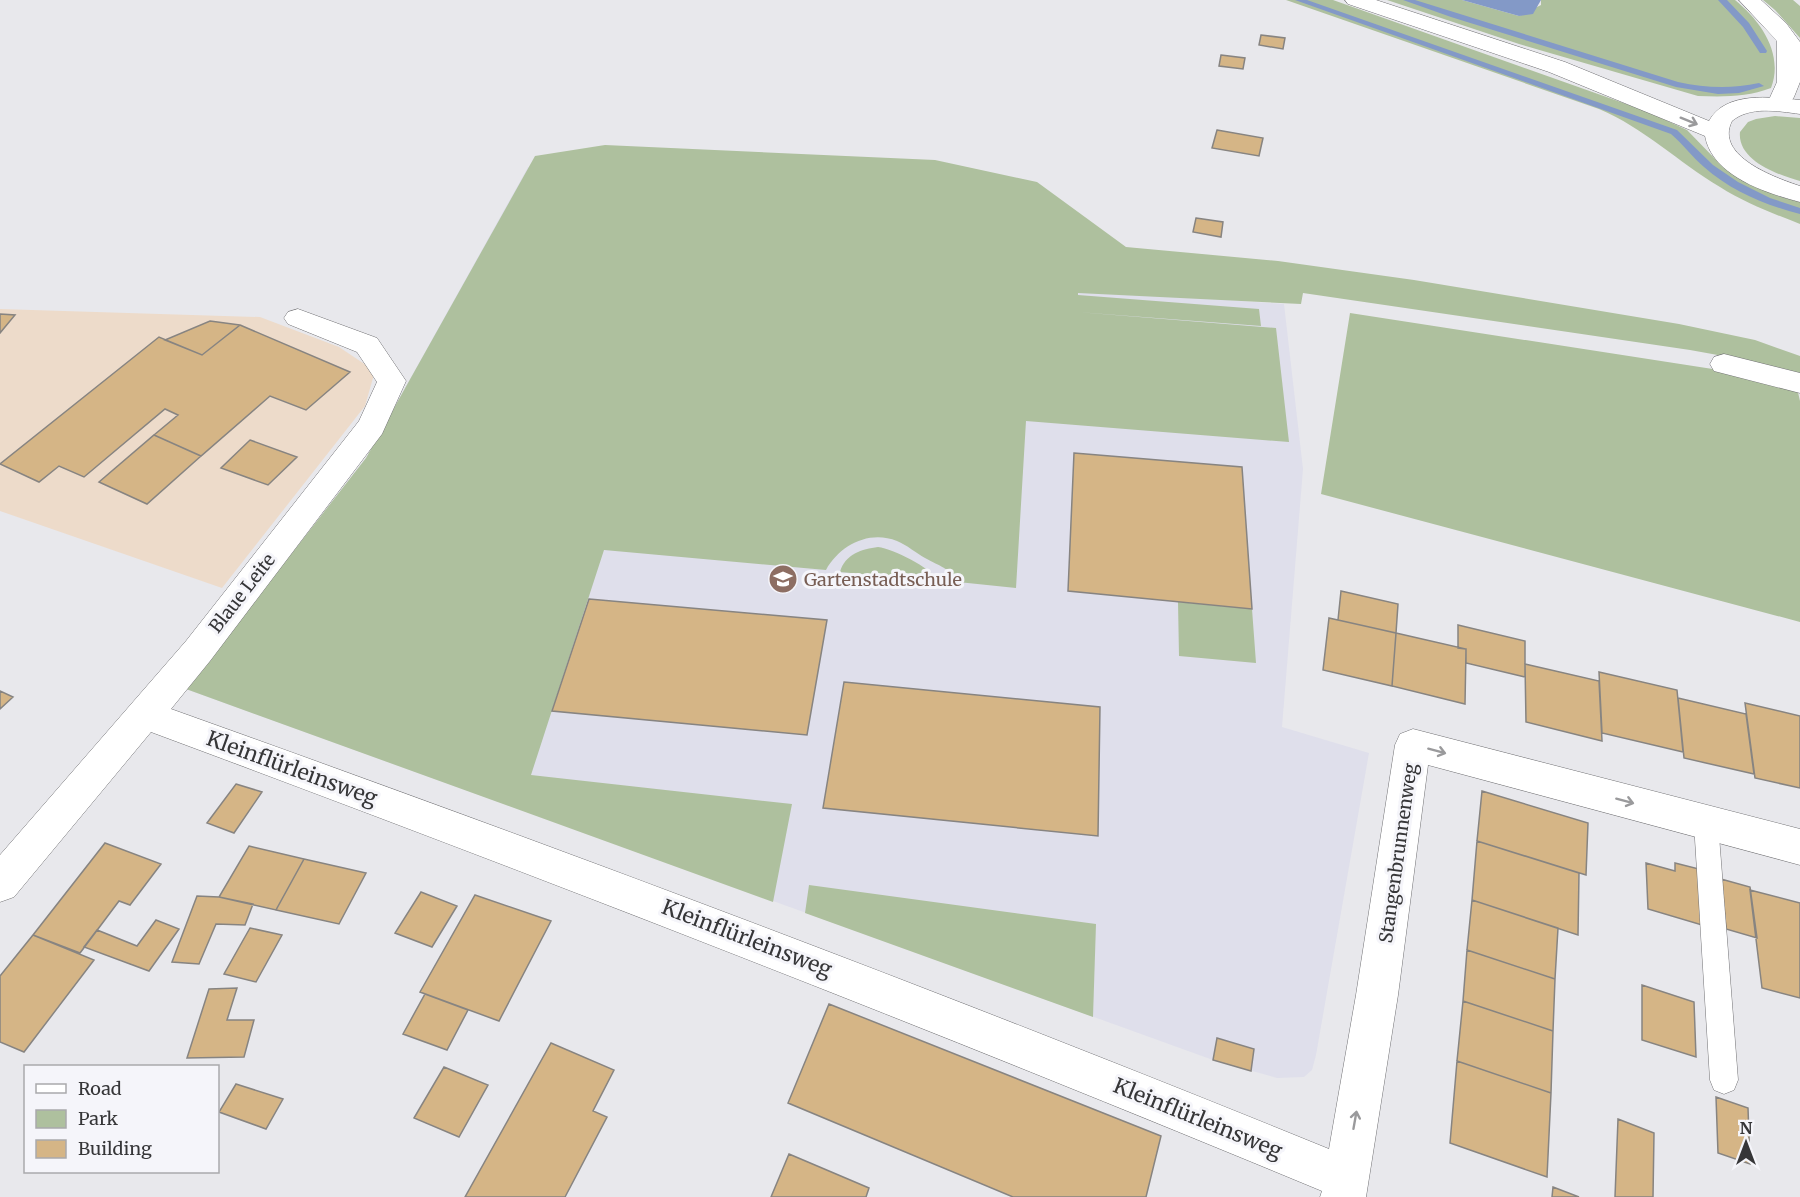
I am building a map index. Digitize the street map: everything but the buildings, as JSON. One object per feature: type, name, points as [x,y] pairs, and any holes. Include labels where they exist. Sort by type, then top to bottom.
[{"type":"street","points":[[1355,0],[1557,68],[1715,132]]},
{"type":"street","points":[[1557,68],[1728,112],[1759,104],[1789,106],[1794,48],[1768,17],[1749,0]]},
{"type":"street","points":[[1728,112],[1719,121],[1715,132],[1720,147],[1734,163],[1756,177],[1800,194]]},
{"type":"street","name":"Blaue Leite","points":[[0,884],[198,651],[372,426],[392,381],[367,345],[298,318]]},
{"type":"street","points":[[1724,364],[1800,383]]},
{"type":"street","name":"Kleinflürleinsweg","points":[[143,714],[525,854],[806,961],[1344,1188]]},
{"type":"street","name":"Stangenbrunnenweg","points":[[1344,1188],[1377,995],[1413,745],[1800,847]]},
{"type":"lane","points":[[1706,823],[1724,1080]]},
{"type":"shaded area","name":"Gartenstadtschule","points":[[528,167],[1118,292],[1284,304],[1303,469],[1282,727],[1369,753],[1316,1055],[1312,1070],[1304,1077],[1277,1078],[1213,1060],[186,689],[366,458]]},
{"type":"shaded area","points":[[0,309],[260,317],[339,347],[375,371],[365,406],[222,588],[0,511]]},
{"type":"green space","points":[[1286,0],[1333,0],[1646,111],[1687,130],[1722,166],[1745,181],[1778,196],[1800,202],[1800,224],[1729,193],[1646,135],[1599,109]]},
{"type":"green space","points":[[1387,0],[1462,0],[1519,16],[1541,5],[1541,0],[1735,0],[1745,8],[1768,39],[1775,63],[1774,75],[1771,88],[1762,91],[1735,96],[1698,96],[1519,44]]},
{"type":"green space","points":[[1763,0],[1793,0],[1800,6],[1800,38],[1775,10]]},
{"type":"green space","points":[[1775,116],[1800,118],[1800,181],[1761,165],[1745,151],[1741,142],[1740,132],[1748,122]]},
{"type":"green space","points":[[605,145],[935,160],[1037,182],[1126,247],[1278,261],[1414,280],[1679,324],[1755,340],[1800,356],[1800,373],[1690,350],[1303,293],[1301,304],[1078,293],[1078,295],[1259,309],[1261,326],[1077,312],[1276,328],[1289,442],[1026,421],[1016,588],[958,582],[944,568],[901,543],[876,537],[847,547],[839,553],[826,570],[604,550],[531,775],[792,804],[773,902],[186,689],[366,458],[535,156]]},
{"type":"green space","points":[[1350,313],[1732,372],[1797,388],[1800,401],[1800,622],[1321,494]]},
{"type":"green space","points":[[878,547],[911,560],[939,581],[840,572],[842,566],[855,553]]},
{"type":"green space","points":[[1178,602],[1252,609],[1256,663],[1179,656]]},
{"type":"green space","points":[[809,885],[1096,924],[1093,1017],[805,913]]},
{"type":"water","points":[[1462,0],[1541,0],[1533,14],[1519,16]]},
{"type":"waterway","points":[[1299,0],[1674,132],[1710,167],[1734,185],[1766,200],[1800,211]]},
{"type":"waterway","points":[[1407,0],[1676,84],[1718,91],[1759,86]]},
{"type":"waterway","points":[[1722,0],[1746,25],[1763,51]]},
{"type":"place","name":"Gartenstadtschule","points":[[783,579]]}]
